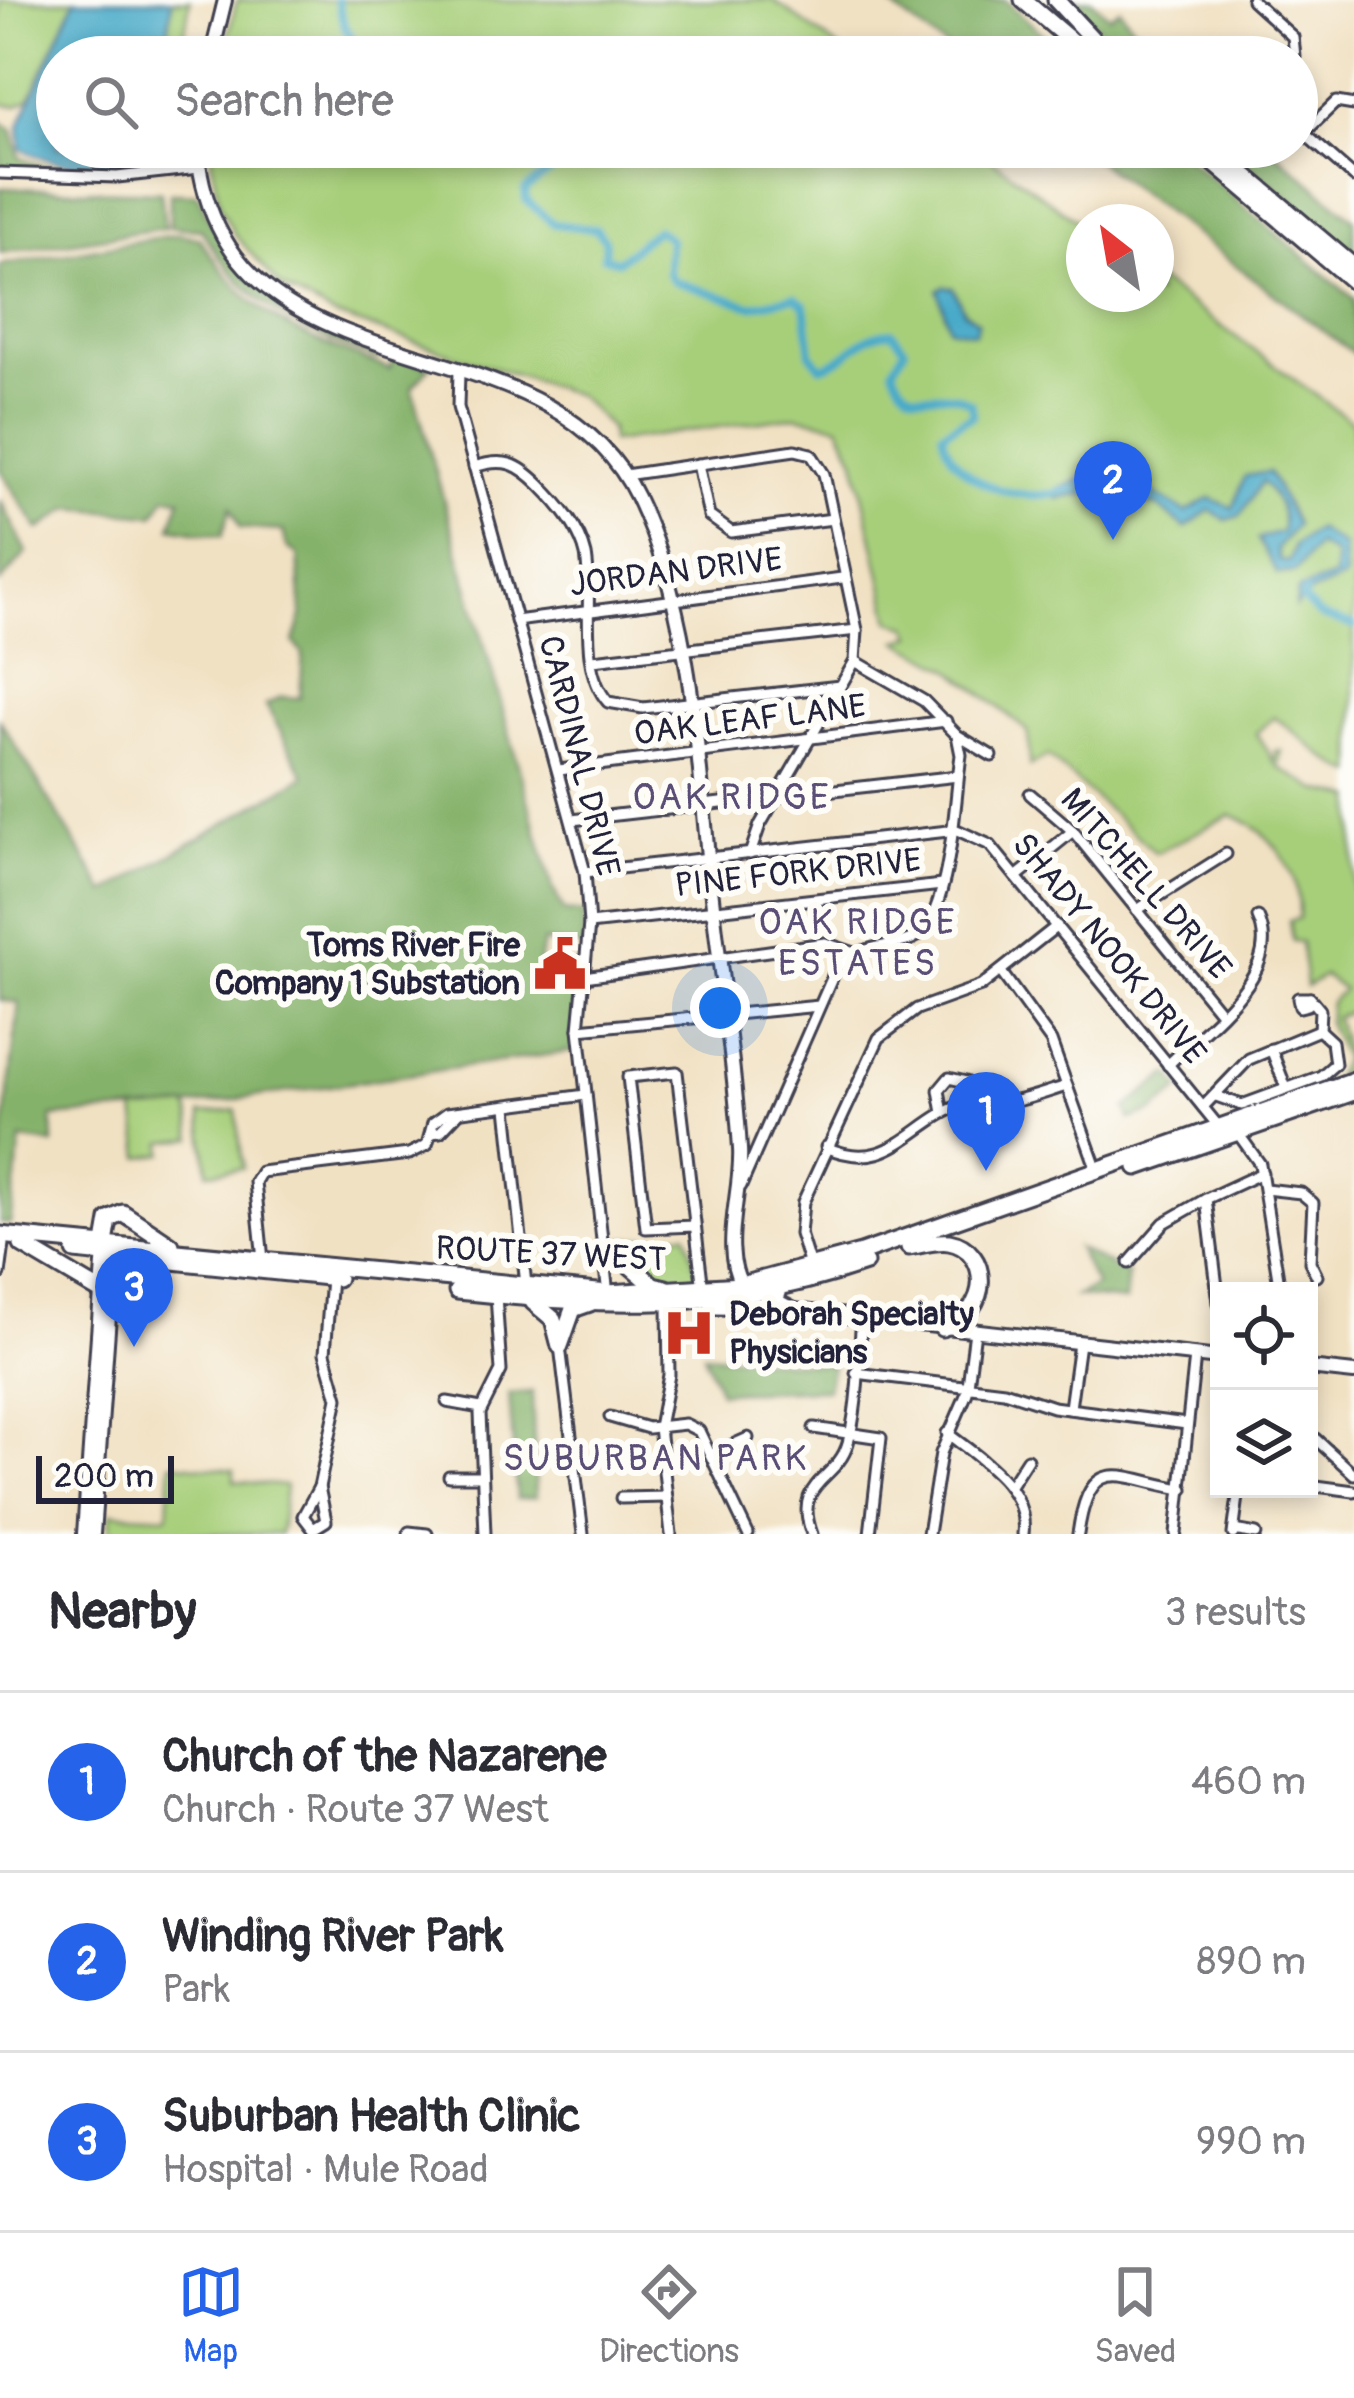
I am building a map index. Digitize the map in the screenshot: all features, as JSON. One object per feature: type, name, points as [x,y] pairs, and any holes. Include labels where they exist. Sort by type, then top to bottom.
[{"type":"highway","points":[[1023,0],[1065,36]]},
{"type":"highway","points":[[1056,0],[1089,36]]},
{"type":"highway","points":[[1221,168],[1354,282]]},
{"type":"highway","points":[[1237,168],[1354,267]]},
{"type":"highway","name":"ROUTE 37 WEST","points":[[744,1290],[1220,1127],[1289,1098],[1354,1080]]},
{"type":"highway","name":"ROUTE 37 WEST","points":[[603,1300],[791,1285],[1354,1092]]},
{"type":"highway","points":[[109,1249],[109,1220],[130,1213],[160,1241],[190,1252]]},
{"type":"highway","name":"ROUTE 37 WEST","points":[[1,1241],[496,1294],[525,1291]]},
{"type":"highway","name":"ROUTE 37 WEST","points":[[1,1241],[263,1259],[668,1305],[699,1294]]},
{"type":"highway","points":[[909,1247],[950,1242],[968,1253],[977,1269],[976,1308],[966,1319],[941,1328]]},
{"type":"highway","points":[[22,1246],[104,1296]]},
{"type":"highway","points":[[605,1258],[620,1256],[657,1286],[772,1307]]},
{"type":"highway","points":[[791,1285],[774,1298],[793,1311]]},
{"type":"highway","points":[[525,1291],[551,1315],[560,1346]]},
{"type":"highway","points":[[560,1346],[573,1309],[603,1300]]},
{"type":"main road","points":[[216,36],[225,0]]},
{"type":"main road","points":[[199,168],[216,225],[266,290],[309,318],[531,397],[568,417],[625,475],[645,514],[670,599],[689,702],[726,1015],[739,1191],[734,1236],[744,1290],[772,1307],[793,1311],[1210,1357]]},
{"type":"main road","points":[[93,1534],[95,1395],[109,1249]]},
{"type":"main road","points":[[1318,1369],[1354,1373]]},
{"type":"main road","points":[[84,1534],[93,1483]]},
{"type":"street","points":[[1260,2],[1292,36]]},
{"type":"street","points":[[1318,116],[1336,102],[1354,104]]},
{"type":"street","points":[[1318,146],[1354,177]]},
{"type":"street","points":[[0,173],[117,177],[199,168]]},
{"type":"street","name":"CARDINAL DRIVE","points":[[459,372],[458,406],[585,872],[589,923],[579,1029],[605,1258],[603,1300]]},
{"type":"street","points":[[625,475],[806,451],[824,474],[842,578],[857,630],[855,661],[778,795],[750,854]]},
{"type":"street","points":[[474,467],[492,461],[514,464],[566,516],[585,554],[598,690],[613,705],[840,686]]},
{"type":"street","points":[[698,464],[705,508],[713,522],[731,532],[833,519]]},
{"type":"street","name":"JORDAN DRIVE","points":[[516,620],[842,578]]},
{"type":"street","points":[[593,660],[857,630]]},
{"type":"street","points":[[855,661],[924,700],[957,735],[992,756]]},
{"type":"street","name":"OAK LEAF LANE","points":[[559,770],[932,727],[946,721]]},
{"type":"street","points":[[739,1191],[836,969],[855,953],[910,940],[926,930],[938,912],[958,776],[957,735]]},
{"type":"street","points":[[572,820],[958,776]]},
{"type":"street","name":"MITCHELL DRIVE","points":[[1030,794],[1073,830],[1220,1012]]},
{"type":"street","points":[[1016,877],[1073,830]]},
{"type":"street","points":[[585,872],[950,831]]},
{"type":"street","name":"SHADY NOOK DRIVE","points":[[950,831],[983,839],[1220,1127]]},
{"type":"street","points":[[1137,910],[1226,854]]},
{"type":"street","name":"PINE FORK DRIVE","points":[[589,923],[942,885]]},
{"type":"street","points":[[1168,1065],[1263,961],[1267,940],[1258,917]]},
{"type":"street","points":[[811,1269],[800,1234],[801,1214],[826,1147],[884,1031],[917,1010],[968,992],[1001,972],[1057,926]]},
{"type":"street","points":[[584,977],[825,943],[855,953]]},
{"type":"street","points":[[1001,972],[1044,1029],[1097,1170]]},
{"type":"street","points":[[1310,998],[1320,1010],[1319,1030]]},
{"type":"street","points":[[579,1029],[819,1006]]},
{"type":"street","points":[[1203,1107],[1249,1059],[1319,1030]]},
{"type":"street","points":[[1216,1096],[1238,1106],[1289,1098],[1333,1067],[1332,1042],[1319,1030]]},
{"type":"street","points":[[1271,1049],[1289,1098]]},
{"type":"street","points":[[695,1226],[647,1230],[628,1077],[677,1071],[695,1226],[699,1294]]},
{"type":"street","points":[[943,1114],[939,1090],[949,1078],[966,1082],[979,1100]]},
{"type":"street","points":[[826,1147],[862,1156],[912,1139],[943,1114],[979,1100],[1014,1102],[1067,1086]]},
{"type":"street","points":[[263,1259],[255,1182],[261,1172],[409,1154],[427,1145],[438,1117],[586,1095]]},
{"type":"street","points":[[506,1107],[525,1291]]},
{"type":"street","points":[[1237,1132],[1262,1173],[1279,1282]]},
{"type":"street","points":[[1129,1263],[1165,1222],[1262,1173]]},
{"type":"street","points":[[1265,1189],[1301,1193],[1313,1203],[1310,1262],[1317,1276]]},
{"type":"street","points":[[1206,1199],[1216,1282]]},
{"type":"street","points":[[0,1274],[1,1241]]},
{"type":"street","points":[[319,1487],[338,1398],[326,1353],[331,1278]]},
{"type":"street","points":[[484,1534],[481,1408],[502,1371],[496,1294]]},
{"type":"street","points":[[668,1305],[669,1375],[659,1427],[671,1534]]},
{"type":"street","points":[[812,1534],[806,1515],[810,1492],[846,1449],[850,1432],[862,1319]]},
{"type":"street","points":[[928,1534],[947,1433],[962,1411],[968,1387],[975,1331]]},
{"type":"street","points":[[1070,1408],[1079,1343]]},
{"type":"street","points":[[560,1346],[583,1534]]},
{"type":"street","points":[[1176,1534],[1195,1356]]},
{"type":"street","points":[[856,1373],[1186,1424]]},
{"type":"street","points":[[447,1402],[481,1408]]},
{"type":"street","points":[[610,1417],[659,1427],[691,1426],[712,1454],[748,1534]]},
{"type":"street","points":[[814,1428],[879,1436],[883,1444],[870,1534]]},
{"type":"street","points":[[947,1433],[1009,1487],[1020,1503],[1022,1534]]},
{"type":"street","points":[[712,1454],[748,1438]]},
{"type":"street","points":[[1318,1441],[1354,1474]]},
{"type":"street","points":[[1009,1487],[1028,1459]]},
{"type":"street","points":[[1078,1534],[1084,1494],[1101,1477],[1115,1474],[1183,1489]]},
{"type":"street","points":[[449,1476],[482,1476]]},
{"type":"street","points":[[1318,1486],[1354,1491]]},
{"type":"street","points":[[621,1498],[667,1497]]},
{"type":"street","points":[[1239,1498],[1233,1532],[1256,1534]]},
{"type":"street","points":[[409,1532],[427,1534]]},
{"type":"green space","points":[[0,0],[75,0],[59,36],[36,36],[36,86],[30,99],[17,106],[0,104]]},
{"type":"green space","points":[[172,0],[190,0],[184,36],[168,36]]},
{"type":"green space","points":[[237,0],[773,0],[822,36],[228,36]]},
{"type":"green space","points":[[883,0],[1005,0],[1045,36],[931,36]]},
{"type":"green space","points":[[1073,0],[1092,0],[1109,16],[1120,9],[1134,28],[1162,36],[1106,36]]},
{"type":"green space","points":[[0,122],[12,129],[20,158],[36,164],[36,168],[142,169],[118,174],[0,168]]},
{"type":"green space","points":[[213,168],[1004,168],[1066,213],[1066,312],[1174,312],[1174,292],[1354,423],[1354,774],[1274,717],[1256,733],[1274,762],[1275,751],[1281,751],[1278,767],[1318,790],[1354,798],[1354,1010],[1335,1017],[1352,1071],[1335,1076],[1344,1058],[1328,1024],[1330,1002],[1343,990],[1324,976],[1306,987],[1301,942],[1292,941],[1289,921],[1299,918],[1295,885],[1272,843],[1231,815],[1156,853],[1048,756],[1030,766],[1028,731],[954,671],[899,641],[913,635],[909,626],[891,621],[855,459],[839,425],[797,416],[611,442],[610,428],[577,395],[333,315],[281,287],[234,234],[220,206]]},
{"type":"green space","points":[[1107,168],[1199,168],[1354,299],[1354,354],[1174,219],[1174,204],[1155,204]]},
{"type":"green space","points":[[1253,168],[1294,168],[1354,219],[1354,254]]},
{"type":"green space","points":[[0,188],[161,192],[165,228],[0,253]]},
{"type":"green space","points":[[170,193],[198,194],[230,255],[270,297],[320,327],[383,352],[379,359],[276,312],[237,278],[201,229],[170,227]]},
{"type":"green space","points":[[179,234],[199,238],[241,290],[281,323],[390,369],[394,355],[430,367],[412,387],[553,889],[564,911],[584,913],[583,947],[543,942],[536,981],[577,989],[575,1051],[189,1106],[52,1117],[53,1144],[21,1140],[10,1224],[0,1223],[0,1164],[19,1003],[0,1000],[0,720],[106,893],[305,776],[266,705],[281,697],[300,698],[303,654],[294,642],[302,616],[298,554],[287,547],[283,531],[240,528],[231,507],[222,536],[171,527],[181,498],[166,496],[154,515],[70,508],[39,530],[0,470],[0,265]]},
{"type":"green space","points":[[0,500],[27,552],[0,583]]},
{"type":"green space","points":[[1169,1074],[1181,1089],[1153,1112],[1130,1120],[1126,1108]]},
{"type":"green space","points":[[189,1106],[193,1138],[164,1142],[164,1154],[141,1157],[135,1110]]},
{"type":"green space","points":[[236,1110],[243,1168],[208,1172],[201,1114]]},
{"type":"green space","points":[[686,1233],[699,1281],[669,1286],[608,1250],[607,1241]]},
{"type":"green space","points":[[1077,1248],[1128,1274],[1125,1301],[1076,1296],[1096,1286]]},
{"type":"green space","points":[[704,1354],[832,1365],[827,1389],[719,1392]]},
{"type":"green space","points":[[532,1392],[536,1497],[517,1499],[509,1394]]},
{"type":"green space","points":[[171,1463],[234,1470],[234,1481],[285,1486],[280,1534],[110,1534],[111,1513],[168,1516]]},
{"type":"water","points":[[75,0],[172,0],[168,36],[59,36]]},
{"type":"water","points":[[36,88],[36,155],[21,149],[19,127]]},
{"type":"water","points":[[953,288],[964,311],[978,321],[975,333],[949,328],[938,290]]},
{"type":"water","points":[[1121,461],[1153,493],[1186,512],[1210,498],[1233,508],[1245,476],[1269,472],[1296,525],[1277,549],[1279,560],[1289,562],[1294,545],[1317,529],[1343,546],[1345,578],[1309,594],[1296,607],[1298,590],[1334,577],[1335,555],[1317,545],[1295,572],[1277,574],[1258,539],[1281,532],[1281,511],[1262,482],[1240,516],[1226,520],[1210,510],[1185,528],[1158,506],[1142,504],[1123,475],[1088,493],[1058,499],[1057,490]]},
{"type":"waterway","points":[[337,0],[351,36]]},
{"type":"waterway","points":[[554,168],[525,190],[526,200],[554,224],[596,229],[605,240],[604,257],[618,261],[657,229],[669,239],[668,273],[674,281],[751,306],[794,297],[805,305],[811,354],[821,367],[871,337],[892,332],[905,348],[893,369],[900,383],[918,395],[948,395],[971,404],[973,415],[942,432],[959,465],[1010,492],[1030,495],[1067,490]]},
{"type":"waterway","points":[[1305,592],[1303,600],[1320,616],[1354,626]]},
{"type":"place","name":"Winding River Park","points":[[1113,540]]},
{"type":"place","name":"Toms River Fire Company 1 Substation","points":[[560,964]]},
{"type":"place","name":"Church of the Nazarene","points":[[986,1171]]},
{"type":"place","name":"Deborah Specialty Physicians","points":[[689,1333]]},
{"type":"place","name":"Suburban Health Clinic","points":[[134,1347]]},
{"type":"district","name":"OAK RIDGE","points":[[732,797]]},
{"type":"district","name":"OAK RIDGE ESTATES","points":[[858,942]]},
{"type":"district","name":"SUBURBAN PARK","points":[[656,1458]]}]
